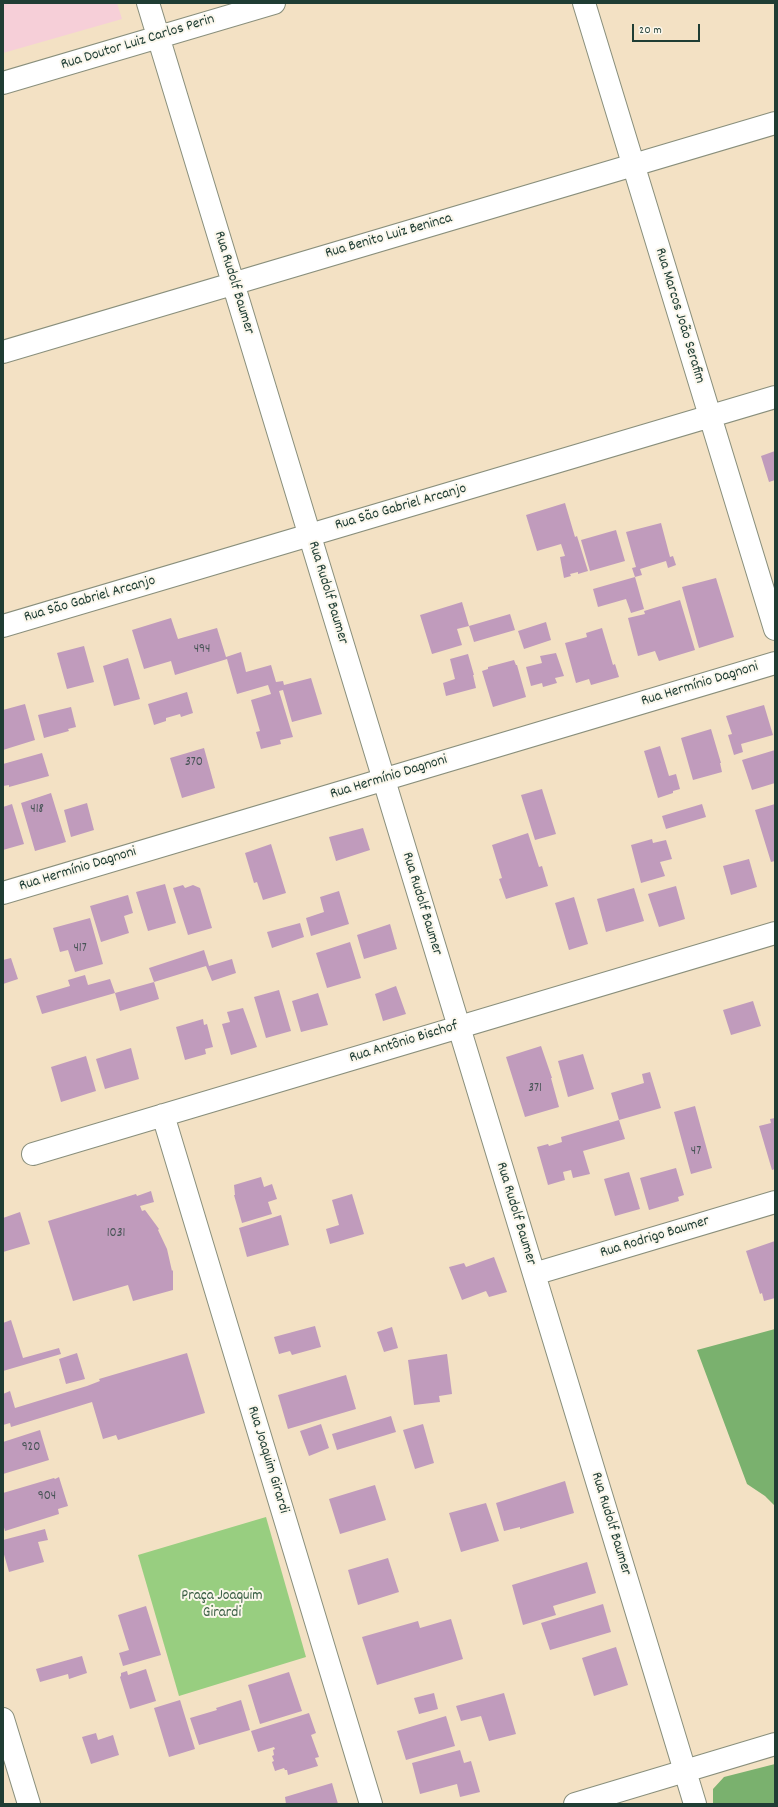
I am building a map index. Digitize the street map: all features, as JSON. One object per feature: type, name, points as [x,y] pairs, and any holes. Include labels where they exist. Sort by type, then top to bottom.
[{"type":"street","name":"Rua Rudolf Baumer","points":[[148,3],[695,1804]]},
{"type":"street","name":"Rua Doutor Luiz Carlos Perin","points":[[3,83],[274,3]]},
{"type":"street","name":"Rua Marcos João Serafim","points":[[584,3],[709,417],[775,629]]},
{"type":"street","name":"Rua Benito Luiz Beninca","points":[[3,352],[775,123]]},
{"type":"street","name":"Rua São Gabriel Arcanjo","points":[[3,626],[775,397]]},
{"type":"street","name":"Rua Hermínio Dagnoni","points":[[3,893],[775,663]]},
{"type":"street","name":"Rua Antônio Bischof","points":[[34,1154],[775,933]]},
{"type":"street","name":"Rua Joaquim Girardi","points":[[163,1115],[371,1804]]},
{"type":"street","name":"Rua Rodrigo Baumer","points":[[534,1274],[775,1202]]},
{"type":"street","points":[[3,1719],[29,1804]]},
{"type":"street","points":[[575,1804],[775,1744]]},
{"type":"shaded area","points":[[3,3],[117,3],[122,19],[3,53]]},
{"type":"green space","points":[[775,1329],[775,1506],[765,1496],[747,1484],[697,1350]]},
{"type":"green space","name":"Praça Joaquim Girardi","points":[[266,1517],[306,1657],[179,1696],[138,1555]]},
{"type":"green space","points":[[775,1764],[775,1804],[713,1804],[713,1789],[724,1777]]},
{"type":"building","points":[[775,451],[775,480],[769,482],[761,456]]},
{"type":"building","points":[[565,503],[575,537],[577,536],[588,571],[578,574],[578,572],[570,574],[571,576],[564,578],[560,557],[565,556],[561,544],[537,551],[526,515]]},
{"type":"building","points":[[661,523],[670,557],[673,556],[676,565],[668,568],[666,561],[640,569],[642,575],[635,577],[632,568],[636,567],[626,532]]},
{"type":"building","points":[[616,530],[625,561],[590,571],[581,540]]},
{"type":"building","points":[[635,577],[644,609],[631,613],[626,599],[598,607],[593,589]]},
{"type":"building","points":[[716,578],[734,637],[699,648],[682,587]]},
{"type":"building","points":[[680,600],[695,650],[659,661],[655,651],[638,656],[628,618],[645,614],[644,611]]},
{"type":"building","points":[[462,602],[469,626],[457,629],[462,645],[432,654],[420,615]]},
{"type":"building","points":[[510,614],[515,630],[474,642],[469,626]]},
{"type":"building","points":[[171,618],[178,639],[217,628],[226,657],[241,652],[246,672],[271,665],[276,682],[283,681],[284,685],[311,678],[322,714],[292,722],[283,690],[279,691],[293,737],[280,740],[281,744],[261,749],[256,732],[260,731],[251,700],[271,694],[268,685],[237,694],[227,659],[175,675],[171,661],[144,669],[132,630]]},
{"type":"building","points":[[546,622],[551,640],[524,649],[518,631]]},
{"type":"building","points":[[602,628],[613,665],[615,664],[619,677],[591,685],[589,679],[576,683],[565,643],[587,637],[586,633]]},
{"type":"building","points":[[84,646],[94,682],[67,689],[57,653]]},
{"type":"building","points":[[556,653],[564,676],[555,678],[557,683],[543,687],[542,683],[531,686],[526,667],[542,663],[540,656]]},
{"type":"building","points":[[468,654],[476,688],[446,696],[443,683],[455,679],[450,659]]},
{"type":"building","points":[[128,658],[140,699],[114,706],[103,666]]},
{"type":"building","points":[[514,660],[517,665],[526,697],[493,707],[482,671],[488,669],[488,667]]},
{"type":"building","points":[[187,692],[193,713],[181,717],[180,714],[166,718],[166,721],[154,725],[148,704]]},
{"type":"building","points":[[25,704],[35,740],[3,750],[3,710]]},
{"type":"building","points":[[764,705],[773,735],[741,744],[743,752],[734,755],[728,735],[732,734],[726,716]]},
{"type":"building","points":[[71,707],[76,727],[68,729],[69,731],[44,738],[38,715]]},
{"type":"building","points":[[711,729],[721,763],[722,772],[693,780],[681,738]]},
{"type":"building","points":[[660,746],[669,776],[676,774],[680,789],[658,798],[644,751]]},
{"type":"building","points":[[204,748],[215,788],[182,798],[170,758]]},
{"type":"building","points":[[775,750],[775,783],[752,790],[742,760]]},
{"type":"building","points":[[42,753],[49,776],[9,787],[9,785],[3,786],[3,764]]},
{"type":"building","points":[[542,789],[556,834],[535,840],[521,795]]},
{"type":"building","points":[[51,793],[66,842],[35,851],[21,803]]},
{"type":"building","points":[[87,803],[94,830],[71,837],[64,810]]},
{"type":"building","points":[[12,804],[24,844],[3,850],[3,807]]},
{"type":"building","points":[[702,804],[706,817],[666,829],[662,816]]},
{"type":"building","points":[[775,804],[775,861],[771,862],[755,810]]},
{"type":"building","points":[[363,828],[370,850],[336,861],[329,837]]},
{"type":"building","points":[[528,833],[539,867],[542,866],[548,886],[506,899],[499,879],[502,878],[492,845]]},
{"type":"building","points":[[652,839],[653,843],[666,840],[672,859],[660,862],[665,876],[641,883],[631,845]]},
{"type":"building","points":[[271,844],[286,893],[263,900],[257,882],[254,883],[245,853]]},
{"type":"building","points":[[749,859],[757,887],[731,895],[723,866]]},
{"type":"building","points":[[165,884],[176,923],[148,931],[136,892]]},
{"type":"building","points":[[183,885],[185,888],[193,885],[200,888],[212,928],[188,935],[173,888]]},
{"type":"building","points":[[676,886],[685,919],[659,927],[648,894]]},
{"type":"building","points":[[634,888],[644,921],[606,932],[597,899]]},
{"type":"building","points":[[339,891],[349,924],[311,936],[306,918],[324,912],[320,897]]},
{"type":"building","points":[[128,895],[133,913],[124,916],[129,933],[101,942],[90,906]]},
{"type":"building","points":[[574,897],[588,944],[569,950],[555,903]]},
{"type":"building","points":[[90,918],[103,964],[75,972],[68,950],[60,952],[53,928]]},
{"type":"building","points":[[300,923],[304,937],[272,948],[267,932]]},
{"type":"building","points":[[390,924],[397,949],[364,959],[357,935]]},
{"type":"building","points":[[350,942],[361,978],[327,988],[316,953]]},
{"type":"building","points":[[204,950],[209,966],[232,959],[236,973],[212,981],[206,966],[154,982],[149,968]]},
{"type":"building","points":[[11,958],[18,979],[3,984],[3,960]]},
{"type":"building","points":[[85,975],[88,985],[110,979],[115,993],[42,1014],[36,996],[70,986],[68,980]]},
{"type":"building","points":[[154,982],[159,999],[120,1011],[115,993]]},
{"type":"building","points":[[396,986],[406,1014],[383,1021],[375,994]]},
{"type":"building","points":[[279,990],[291,1031],[266,1038],[254,997]]},
{"type":"building","points":[[318,993],[328,1025],[301,1032],[292,1001]]},
{"type":"building","points":[[753,1001],[761,1026],[731,1035],[723,1010]]},
{"type":"building","points":[[243,1008],[257,1047],[231,1055],[222,1024],[230,1022],[227,1012]]},
{"type":"building","points":[[203,1019],[204,1025],[207,1024],[213,1047],[205,1049],[206,1054],[185,1060],[176,1027]]},
{"type":"building","points":[[541,1046],[552,1078],[559,1107],[525,1117],[506,1057]]},
{"type":"building","points":[[131,1048],[139,1079],[105,1089],[96,1059]]},
{"type":"building","points":[[583,1054],[594,1089],[568,1097],[558,1061]]},
{"type":"building","points":[[86,1056],[96,1091],[61,1102],[51,1067]]},
{"type":"building","points":[[650,1072],[661,1108],[619,1120],[611,1093],[644,1083],[642,1074]]},
{"type":"building","points":[[695,1106],[712,1168],[691,1174],[674,1112]]},
{"type":"building","points":[[775,1118],[775,1169],[772,1170],[759,1126],[771,1123],[770,1119]]},
{"type":"building","points":[[619,1120],[625,1139],[583,1151],[590,1174],[573,1178],[571,1170],[563,1172],[565,1180],[548,1185],[537,1147],[548,1144],[549,1146],[562,1142],[561,1137]]},
{"type":"building","points":[[676,1168],[684,1195],[678,1197],[679,1201],[649,1210],[640,1178]]},
{"type":"building","points":[[629,1172],[640,1209],[615,1216],[604,1179]]},
{"type":"building","points":[[261,1177],[264,1187],[272,1184],[277,1199],[268,1202],[272,1214],[242,1223],[234,1195],[234,1185]]},
{"type":"building","points":[[151,1191],[154,1202],[140,1206],[142,1211],[145,1210],[159,1229],[158,1230],[167,1249],[172,1271],[173,1270],[173,1290],[133,1301],[128,1285],[73,1301],[48,1221],[136,1194],[137,1196]]},
{"type":"building","points":[[352,1194],[364,1234],[330,1244],[326,1229],[339,1225],[332,1200]]},
{"type":"building","points":[[20,1212],[30,1244],[3,1252],[3,1218]]},
{"type":"building","points":[[281,1215],[289,1245],[247,1257],[239,1228]]},
{"type":"building","points":[[775,1241],[775,1298],[764,1301],[762,1293],[760,1294],[746,1251]]},
{"type":"building","points":[[494,1257],[507,1292],[489,1297],[486,1291],[462,1300],[449,1267],[464,1263],[466,1267]]},
{"type":"building","points":[[11,1320],[23,1358],[59,1348],[61,1354],[3,1371],[3,1323]]},
{"type":"building","points":[[315,1326],[321,1347],[292,1355],[290,1351],[279,1354],[274,1337]]},
{"type":"building","points":[[392,1327],[398,1348],[384,1352],[377,1332]]},
{"type":"building","points":[[77,1353],[85,1379],[66,1384],[59,1359]]},
{"type":"building","points":[[187,1353],[205,1413],[118,1440],[116,1435],[103,1439],[92,1402],[11,1427],[10,1423],[3,1425],[3,1394],[10,1391],[15,1408],[87,1386],[100,1381],[99,1379]]},
{"type":"building","points":[[447,1354],[452,1394],[439,1396],[440,1402],[414,1405],[408,1360]]},
{"type":"building","points":[[346,1375],[356,1409],[288,1429],[278,1395]]},
{"type":"building","points":[[391,1416],[396,1432],[337,1450],[332,1434]]},
{"type":"building","points":[[321,1424],[329,1448],[309,1456],[300,1431]]},
{"type":"building","points":[[423,1424],[434,1463],[415,1469],[403,1430]]},
{"type":"building","points":[[40,1430],[49,1460],[3,1474],[3,1442]]},
{"type":"building","points":[[59,1477],[68,1506],[58,1509],[59,1514],[5,1531],[3,1524],[3,1493]]},
{"type":"building","points":[[565,1481],[574,1513],[520,1529],[520,1527],[504,1531],[496,1503]]},
{"type":"building","points":[[375,1485],[386,1520],[340,1534],[329,1499]]},
{"type":"building","points":[[486,1503],[499,1541],[461,1552],[449,1513]]},
{"type":"building","points":[[45,1529],[48,1540],[38,1542],[44,1562],[9,1572],[3,1551],[3,1540]]},
{"type":"building","points":[[388,1558],[399,1592],[358,1605],[348,1570]]},
{"type":"building","points":[[587,1562],[596,1593],[553,1606],[556,1615],[523,1625],[512,1585]]},
{"type":"building","points":[[603,1604],[611,1632],[550,1650],[541,1623]]},
{"type":"building","points":[[146,1606],[161,1655],[123,1666],[119,1653],[129,1650],[118,1615]]},
{"type":"building","points":[[451,1619],[463,1659],[377,1685],[362,1637],[418,1621],[420,1628]]},
{"type":"building","points":[[616,1647],[628,1685],[594,1696],[582,1658]]},
{"type":"building","points":[[82,1656],[87,1673],[69,1679],[68,1674],[40,1682],[36,1669]]},
{"type":"building","points":[[146,1669],[156,1701],[130,1709],[120,1677],[121,1673],[127,1671],[128,1675]]},
{"type":"building","points":[[289,1672],[302,1711],[260,1724],[248,1685]]},
{"type":"building","points":[[434,1693],[438,1709],[419,1714],[414,1698]]},
{"type":"building","points":[[504,1693],[516,1734],[489,1741],[481,1716],[461,1721],[456,1706]]},
{"type":"building","points":[[180,1700],[195,1749],[169,1757],[154,1708]]},
{"type":"building","points":[[241,1700],[250,1730],[199,1745],[190,1718],[217,1710],[216,1708]]},
{"type":"building","points":[[309,1713],[316,1733],[311,1735],[319,1757],[315,1758],[318,1766],[288,1775],[287,1770],[284,1768],[275,1771],[272,1762],[274,1761],[272,1756],[274,1755],[274,1747],[258,1752],[251,1731]]},
{"type":"building","points":[[446,1716],[455,1746],[406,1760],[397,1731]]},
{"type":"building","points":[[96,1733],[98,1740],[113,1735],[119,1755],[91,1764],[82,1737]]},
{"type":"building","points":[[460,1750],[464,1763],[471,1761],[480,1792],[460,1797],[457,1784],[420,1794],[412,1763]]},
{"type":"building","points":[[332,1783],[338,1804],[286,1804],[285,1797]]}]
